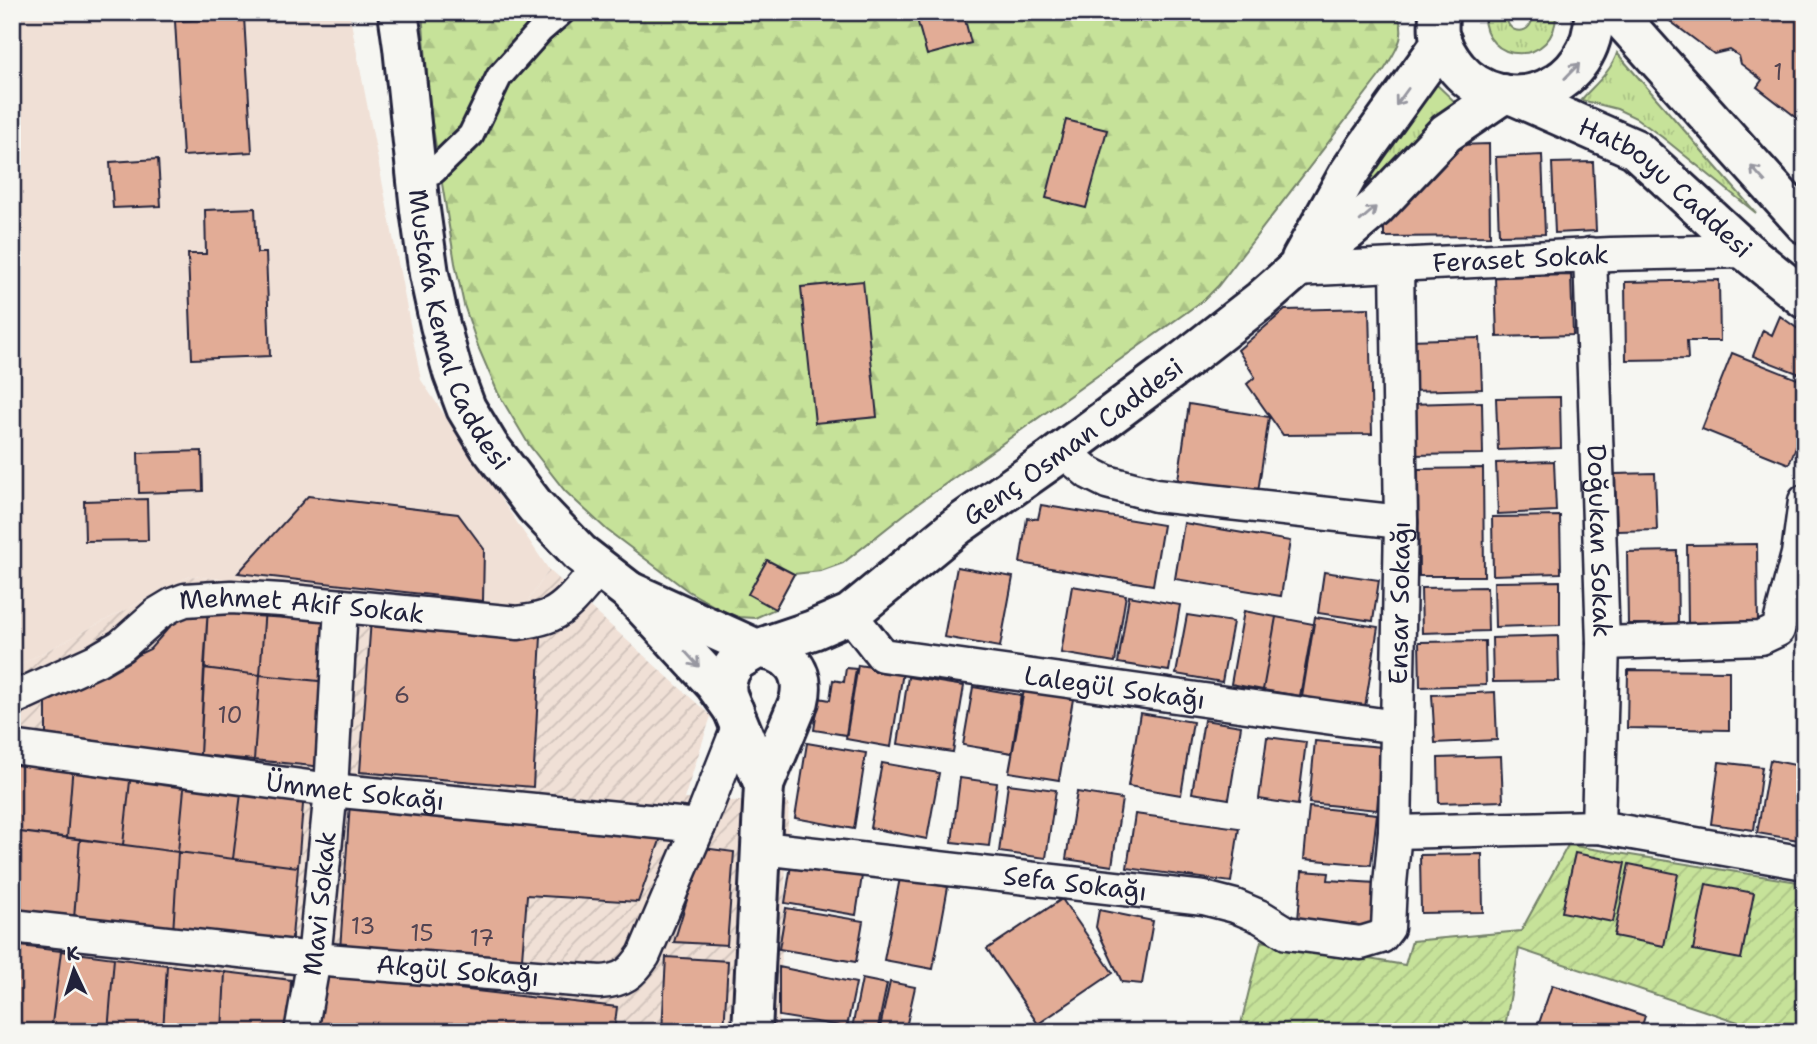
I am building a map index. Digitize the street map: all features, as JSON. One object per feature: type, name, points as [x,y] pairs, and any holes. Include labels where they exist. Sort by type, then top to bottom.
[{"type":"street","name":"Mustafa Kemal Caddesi","points":[[398,12],[428,261],[440,325],[466,408],[489,446],[535,506],[580,553],[629,591],[714,683],[734,715]]},
{"type":"street","points":[[434,171],[471,135],[505,69],[540,31],[562,12]]},
{"type":"street","points":[[1437,25],[1449,58],[1466,79],[1489,92],[1509,95],[1540,92],[1563,81],[1580,63],[1591,40],[1594,12]]},
{"type":"street","points":[[1615,12],[1805,224]]},
{"type":"street","points":[[1295,270],[1437,25]]},
{"type":"street","points":[[1295,270],[1348,232],[1376,207],[1446,133],[1509,95]]},
{"type":"street","name":"Hatboyu Caddesi","points":[[1509,95],[1635,149],[1746,251],[1805,299]]},
{"type":"street","name":"Feraset Sokak","points":[[1295,270],[1590,254],[1746,251]]},
{"type":"street","name":"Doğukan Sokak","points":[[1590,254],[1603,643],[1598,827]]},
{"type":"street","name":"Ensar Sokağı","points":[[1381,937],[1388,928],[1395,832],[1398,727],[1401,522],[1398,265]]},
{"type":"street","name":"Genç Osman Caddesi","points":[[764,785],[727,695],[726,684],[737,661],[757,649],[850,614],[957,526],[1063,451],[1223,331],[1295,270]]},
{"type":"street","points":[[1063,451],[1089,473],[1107,482],[1156,495],[1401,522]]},
{"type":"street","points":[[1603,643],[1761,638],[1778,631],[1801,555],[1805,501]]},
{"type":"street","name":"Mehmet Akif Sokak","points":[[12,699],[109,653],[121,646],[157,614],[185,600],[232,597],[281,600],[518,623],[551,615],[563,608],[599,568]]},
{"type":"street","name":"Mustafa Kemal Caddesi","points":[[629,591],[757,649]]},
{"type":"street","name":"Mavi Sokak","points":[[301,1032],[314,959],[331,790],[341,606]]},
{"type":"street","name":"Genç Osman Caddesi","points":[[734,715],[756,725],[777,723],[787,718],[850,614]]},
{"type":"street","name":"Lalegül Sokağı","points":[[850,614],[882,655],[1398,727]]},
{"type":"street","name":"Genç Osman Caddesi","points":[[757,649],[771,649],[790,660],[797,670],[802,691],[764,785],[758,1031]]},
{"type":"street","name":"Akgül Sokağı","points":[[12,926],[314,959],[614,981],[636,968],[644,954],[699,826],[734,715]]},
{"type":"street","name":"Ümmet Sokağı","points":[[12,747],[331,790],[699,826]]},
{"type":"street","points":[[1395,832],[1598,827],[1805,863]]},
{"type":"street","name":"Sefa Sokağı","points":[[762,848],[1204,898],[1235,906],[1261,917],[1287,933],[1361,943],[1381,937]]},
{"type":"shaded area","points":[[12,12],[349,12],[421,380],[549,570],[524,607],[190,576],[12,669]]},
{"type":"shaded area","points":[[549,570],[711,716],[684,799],[789,803],[778,1032],[12,1032],[12,669],[190,576],[524,607]]},
{"type":"green space","points":[[422,12],[1395,12],[1401,35],[1384,70],[1218,286],[1205,299],[916,505],[843,563],[821,571],[794,574],[775,609],[755,618],[738,617],[688,591],[607,530],[565,491],[529,445],[498,393],[464,305],[455,263],[430,110]]},
{"type":"green space","points":[[1484,12],[1507,12],[1510,26],[1520,31],[1529,26],[1532,12],[1556,12],[1553,30],[1545,43],[1533,51],[1520,53],[1506,51],[1494,43],[1486,30]]},
{"type":"green space","points":[[1617,53],[1756,213],[1636,118],[1617,109],[1581,100],[1606,72]]},
{"type":"green space","points":[[1436,84],[1457,107],[1432,119],[1366,193],[1360,198],[1354,194],[1428,90]]},
{"type":"green space","points":[[1568,845],[1805,883],[1805,1016],[1800,1032],[1768,1032],[1519,949],[1504,1032],[1239,1032],[1261,941],[1405,965],[1412,941],[1521,931]]},
{"type":"building","points":[[915,12],[963,12],[971,43],[927,55]]},
{"type":"building","points":[[1676,12],[1803,12],[1805,124],[1757,87],[1762,80],[1741,64],[1739,56],[1730,50],[1714,54],[1670,21]]},
{"type":"building","points":[[244,17],[252,152],[183,156],[175,21]]},
{"type":"building","points":[[1066,120],[1107,130],[1086,208],[1046,198]]},
{"type":"building","points":[[1489,144],[1490,236],[1384,237],[1384,222],[1457,145]]},
{"type":"building","points":[[1542,155],[1545,234],[1499,235],[1496,157]]},
{"type":"building","points":[[158,159],[161,206],[113,208],[110,162]]},
{"type":"building","points":[[1593,162],[1596,231],[1555,233],[1552,163]]},
{"type":"building","points":[[255,208],[257,253],[266,253],[270,356],[192,359],[188,254],[206,254],[205,210]]},
{"type":"building","points":[[1571,275],[1573,335],[1497,337],[1495,277]]},
{"type":"building","points":[[1719,280],[1720,341],[1687,341],[1688,359],[1626,360],[1625,282]]},
{"type":"building","points":[[863,281],[877,417],[815,423],[801,287]]},
{"type":"building","points":[[1369,308],[1372,434],[1283,435],[1247,384],[1255,377],[1238,350],[1285,310]]},
{"type":"building","points":[[1780,316],[1805,334],[1805,376],[1753,356],[1763,330],[1772,335]]},
{"type":"building","points":[[1480,338],[1482,389],[1410,391],[1408,340]]},
{"type":"building","points":[[1732,353],[1805,382],[1805,424],[1789,464],[1702,429]]},
{"type":"building","points":[[1560,397],[1561,448],[1498,450],[1496,398]]},
{"type":"building","points":[[1482,402],[1483,454],[1409,455],[1408,404]]},
{"type":"building","points":[[1189,404],[1269,417],[1258,492],[1178,480]]},
{"type":"building","points":[[202,451],[203,491],[139,493],[138,453]]},
{"type":"building","points":[[1554,461],[1556,511],[1498,514],[1496,463]]},
{"type":"building","points":[[1483,468],[1484,576],[1419,576],[1418,469]]},
{"type":"building","points":[[1655,473],[1657,530],[1617,531],[1615,474]]},
{"type":"building","points":[[308,496],[458,514],[484,549],[483,601],[238,573]]},
{"type":"building","points":[[147,499],[148,540],[85,541],[84,501]]},
{"type":"building","points":[[1041,505],[1163,525],[1153,585],[1020,563],[1027,518],[1038,519]]},
{"type":"building","points":[[1560,516],[1561,573],[1493,575],[1492,517]]},
{"type":"building","points":[[1184,523],[1290,541],[1281,596],[1175,579]]},
{"type":"building","points":[[1757,544],[1758,625],[1688,626],[1687,545]]},
{"type":"building","points":[[1677,551],[1678,624],[1628,624],[1627,552]]},
{"type":"building","points":[[767,560],[794,574],[775,609],[748,594]]},
{"type":"building","points":[[957,567],[1013,577],[1000,647],[944,637]]},
{"type":"building","points":[[1324,572],[1379,580],[1373,621],[1318,613]]},
{"type":"building","points":[[1560,581],[1560,625],[1495,627],[1494,582]]},
{"type":"building","points":[[1072,586],[1126,595],[1115,662],[1061,653]]},
{"type":"building","points":[[1487,587],[1488,631],[1422,633],[1421,588]]},
{"type":"building","points":[[1129,596],[1180,605],[1169,671],[1118,663]]},
{"type":"building","points":[[189,605],[208,607],[200,755],[46,739],[46,698],[150,649]]},
{"type":"building","points":[[208,607],[265,608],[260,675],[204,668]]},
{"type":"building","points":[[265,608],[332,616],[328,682],[260,675]]},
{"type":"building","points":[[1244,611],[1276,617],[1263,690],[1231,684]]},
{"type":"building","points":[[1187,615],[1233,622],[1222,682],[1176,674]]},
{"type":"building","points":[[1276,617],[1313,624],[1300,696],[1263,690]]},
{"type":"building","points":[[1315,617],[1378,627],[1365,707],[1302,697]]},
{"type":"building","points":[[371,619],[541,636],[533,787],[360,772]]},
{"type":"building","points":[[1558,636],[1559,681],[1493,682],[1492,638]]},
{"type":"building","points":[[1485,641],[1486,685],[1420,687],[1419,642]]},
{"type":"building","points":[[858,665],[903,672],[891,747],[846,739]]},
{"type":"building","points":[[204,668],[260,675],[254,760],[200,755]]},
{"type":"building","points":[[846,668],[856,669],[846,735],[814,730],[819,698],[830,700],[833,680],[844,682]]},
{"type":"building","points":[[1628,670],[1729,671],[1729,730],[1627,728]]},
{"type":"building","points":[[260,675],[328,682],[323,767],[254,760]]},
{"type":"building","points":[[908,677],[964,686],[953,752],[898,744]]},
{"type":"building","points":[[973,687],[1021,695],[1012,753],[963,745]]},
{"type":"building","points":[[1024,690],[1073,699],[1059,780],[1009,772]]},
{"type":"building","points":[[1495,692],[1497,740],[1435,743],[1432,695]]},
{"type":"building","points":[[1140,713],[1193,722],[1181,795],[1128,786]]},
{"type":"building","points":[[1204,720],[1241,726],[1229,799],[1192,793]]},
{"type":"building","points":[[1267,737],[1306,742],[1298,805],[1259,799]]},
{"type":"building","points":[[1315,741],[1382,747],[1377,810],[1309,803]]},
{"type":"building","points":[[807,743],[866,753],[854,829],[795,818]]},
{"type":"building","points":[[15,756],[73,764],[67,838],[12,831]]},
{"type":"building","points":[[1501,756],[1503,801],[1439,803],[1438,758]]},
{"type":"building","points":[[1770,760],[1805,767],[1805,841],[1757,833]]},
{"type":"building","points":[[1719,762],[1762,767],[1754,830],[1711,824]]},
{"type":"building","points":[[882,763],[939,773],[927,839],[870,828]]},
{"type":"building","points":[[73,764],[131,772],[123,845],[67,838]]},
{"type":"building","points":[[131,772],[185,778],[178,852],[123,845]]},
{"type":"building","points":[[185,778],[242,785],[233,859],[178,852]]},
{"type":"building","points":[[960,778],[997,783],[989,846],[952,842]]},
{"type":"building","points":[[1008,784],[1056,790],[1046,858],[999,852]]},
{"type":"building","points":[[242,785],[304,792],[298,867],[233,859]]},
{"type":"building","points":[[1077,792],[1122,799],[1112,866],[1066,859]]},
{"type":"building","points":[[350,802],[663,832],[638,902],[527,895],[521,972],[340,950]]},
{"type":"building","points":[[1309,807],[1377,814],[1371,865],[1304,859]]},
{"type":"building","points":[[1135,814],[1239,828],[1231,882],[1127,868]]},
{"type":"building","points":[[12,831],[80,839],[74,919],[12,911]]},
{"type":"building","points":[[80,839],[178,852],[173,933],[74,919]]},
{"type":"building","points":[[703,848],[734,852],[727,945],[674,942]]},
{"type":"building","points":[[178,852],[298,867],[291,949],[173,933]]},
{"type":"building","points":[[1575,853],[1625,863],[1613,922],[1562,912]]},
{"type":"building","points":[[1482,854],[1483,912],[1421,913],[1420,855]]},
{"type":"building","points":[[1629,864],[1678,874],[1664,946],[1614,936]]},
{"type":"building","points":[[791,865],[862,876],[856,915],[785,903]]},
{"type":"building","points":[[1302,871],[1329,873],[1328,880],[1376,883],[1372,926],[1298,920]]},
{"type":"building","points":[[900,878],[948,887],[933,969],[884,960]]},
{"type":"building","points":[[1706,884],[1754,893],[1741,959],[1693,950]]},
{"type":"building","points":[[1062,899],[1113,973],[1038,1024],[987,949]]},
{"type":"building","points":[[786,908],[863,921],[856,962],[779,949]]},
{"type":"building","points":[[1099,910],[1153,921],[1142,984],[1122,982],[1096,927]]},
{"type":"building","points":[[12,945],[61,951],[51,1032],[12,1032]]},
{"type":"building","points":[[61,951],[114,958],[108,1032],[51,1032]]},
{"type":"building","points":[[666,957],[728,961],[724,1032],[662,1032]]},
{"type":"building","points":[[114,958],[167,965],[163,1032],[108,1032]]},
{"type":"building","points":[[167,965],[225,972],[222,1032],[163,1032]]},
{"type":"building","points":[[779,967],[856,983],[847,1027],[779,1016]]},
{"type":"building","points":[[225,972],[291,980],[288,1032],[222,1032]]},
{"type":"building","points":[[318,973],[617,1007],[614,1032],[312,1032]]},
{"type":"building","points":[[862,979],[887,984],[877,1032],[852,1028]]},
{"type":"building","points":[[890,982],[915,987],[905,1032],[879,1032]]},
{"type":"building","points":[[1552,985],[1645,1016],[1640,1032],[1536,1032]]}]
